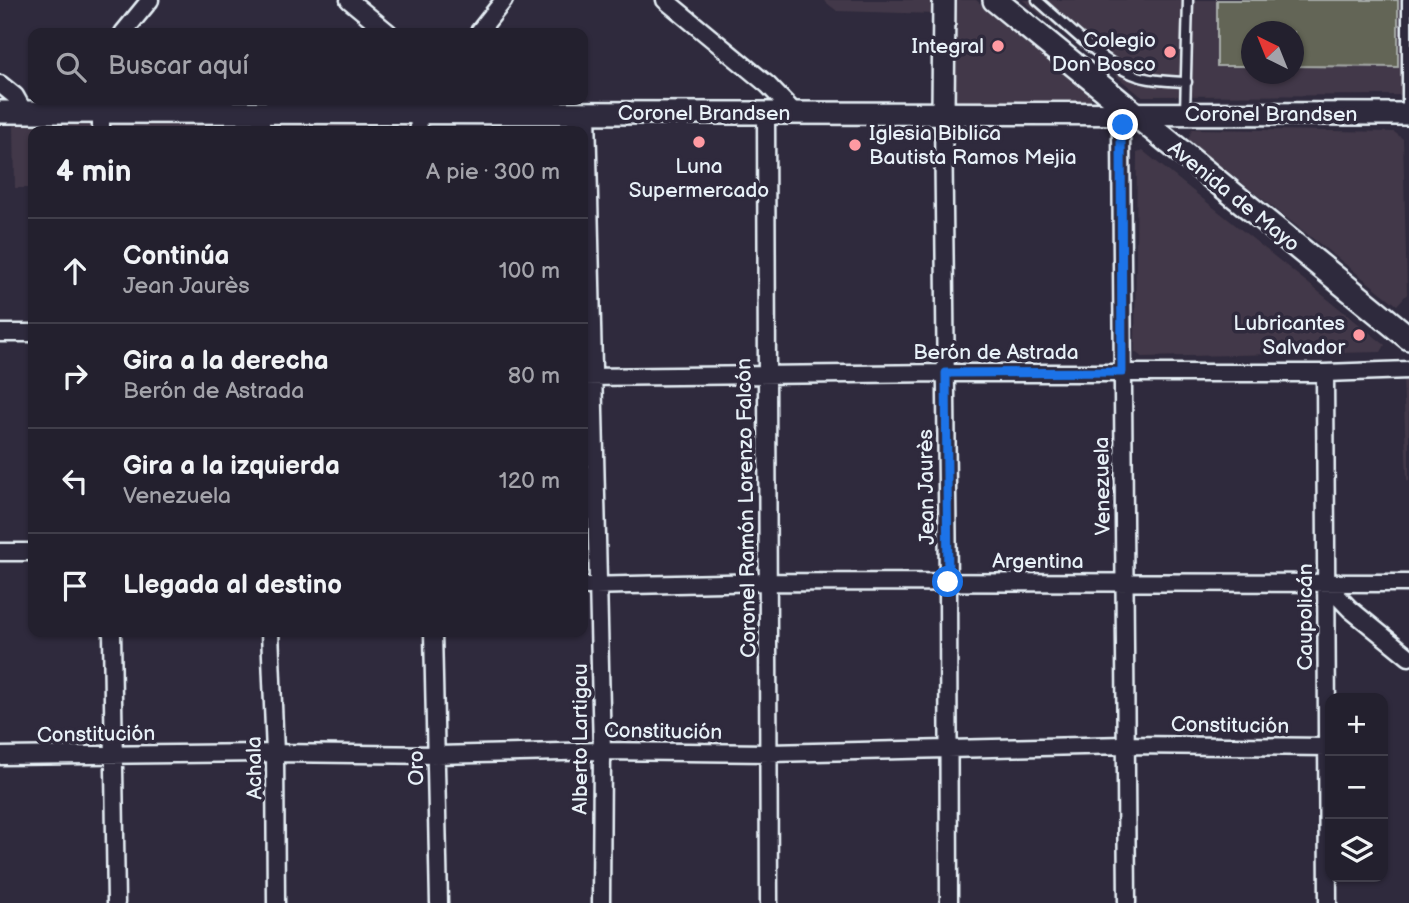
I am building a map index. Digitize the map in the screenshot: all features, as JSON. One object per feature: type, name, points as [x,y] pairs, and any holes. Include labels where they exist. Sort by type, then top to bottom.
[{"type":"main road","name":"Avenida de Mayo","points":[[995,0],[1409,338]]},
{"type":"street","points":[[127,28],[150,0]]},
{"type":"street","points":[[349,0],[383,28]]},
{"type":"street","points":[[482,28],[504,0]]},
{"type":"street","points":[[665,0],[768,85],[795,113]]},
{"type":"street","points":[[943,112],[944,0]]},
{"type":"street","points":[[0,84],[15,96],[24,112]]},
{"type":"street","name":"Coronel Brandsen","points":[[0,112],[24,112],[68,106],[101,121],[261,122],[587,112],[1408,114]]},
{"type":"street","name":"Alberto Lartigau","points":[[587,112],[587,126]]},
{"type":"street","name":"Jean Jaurès","points":[[943,112],[948,903]]},
{"type":"street","name":"Venezuela","points":[[1127,903],[1121,133],[1130,112]]},
{"type":"street","name":"Coronel Ramón Lorenzo Falcón","points":[[766,113],[769,903]]},
{"type":"street","points":[[0,333],[28,333]]},
{"type":"street","name":"Berón de Astrada","points":[[588,377],[1122,372],[1325,373],[1409,370]]},
{"type":"street","name":"Caupolicán","points":[[1325,373],[1326,693]]},
{"type":"street","name":"Alberto Lartigau","points":[[588,377],[591,586],[602,751],[601,903]]},
{"type":"street","points":[[0,552],[28,552]]},
{"type":"street","name":"Argentina","points":[[591,586],[769,582],[1409,583]]},
{"type":"street","points":[[1325,583],[1350,609],[1409,657]]},
{"type":"street","points":[[112,637],[117,903]]},
{"type":"street","name":"Achala","points":[[270,637],[275,753],[276,903]]},
{"type":"street","name":"Oro","points":[[433,637],[439,903]]},
{"type":"street","name":"Constitución","points":[[0,755],[436,755],[602,751],[769,753],[1126,745],[1325,747]]},
{"type":"street","name":"Caupolicán","points":[[1326,756],[1328,903]]},
{"type":"lane","points":[[1037,0],[1116,66],[1143,77],[1187,82]]},
{"type":"lane","points":[[1185,114],[1188,0]]},
{"type":"lane","points":[[1407,0],[1408,114]]},
{"type":"shaded area","points":[[823,0],[937,0],[938,14],[837,11]]},
{"type":"shaded area","points":[[950,0],[976,0],[1089,92],[1091,100],[1087,104],[958,107],[951,102]]},
{"type":"shaded area","name":"Colegio Don Bosco","points":[[1023,0],[1409,0],[1409,95],[1141,96]]},
{"type":"shaded area","points":[[14,121],[93,122],[93,126],[28,126],[28,188],[15,188]]},
{"type":"shaded area","points":[[248,121],[250,126],[109,126],[111,122]]},
{"type":"shaded area","points":[[269,121],[408,123],[410,126],[267,126]]},
{"type":"shaded area","points":[[1192,129],[1394,132],[1403,139],[1407,294],[1397,305],[1188,140]]},
{"type":"shaded area","points":[[1143,151],[1385,345],[1381,352],[1142,357],[1135,352],[1137,153]]},
{"type":"shaded area","points":[[1403,376],[1409,376],[1409,481],[1407,480]]},
{"type":"green space","points":[[1217,0],[1398,0],[1398,67],[1304,66],[1304,21],[1241,21],[1241,66],[1217,66]]},
{"type":"place","name":"Integral","points":[[998,46]]},
{"type":"place","name":"Colegio Don Bosco","points":[[1170,52]]},
{"type":"place","name":"Luna Supermercado","points":[[699,142]]},
{"type":"place","name":"Iglesia Biblica Bautista Ramos Mejia","points":[[855,145]]},
{"type":"place","name":"Lubricantes Salvador","points":[[1359,335]]},
{"type":"route","points":[[948,582],[946,373],[1122,372],[1123,125]]}]
